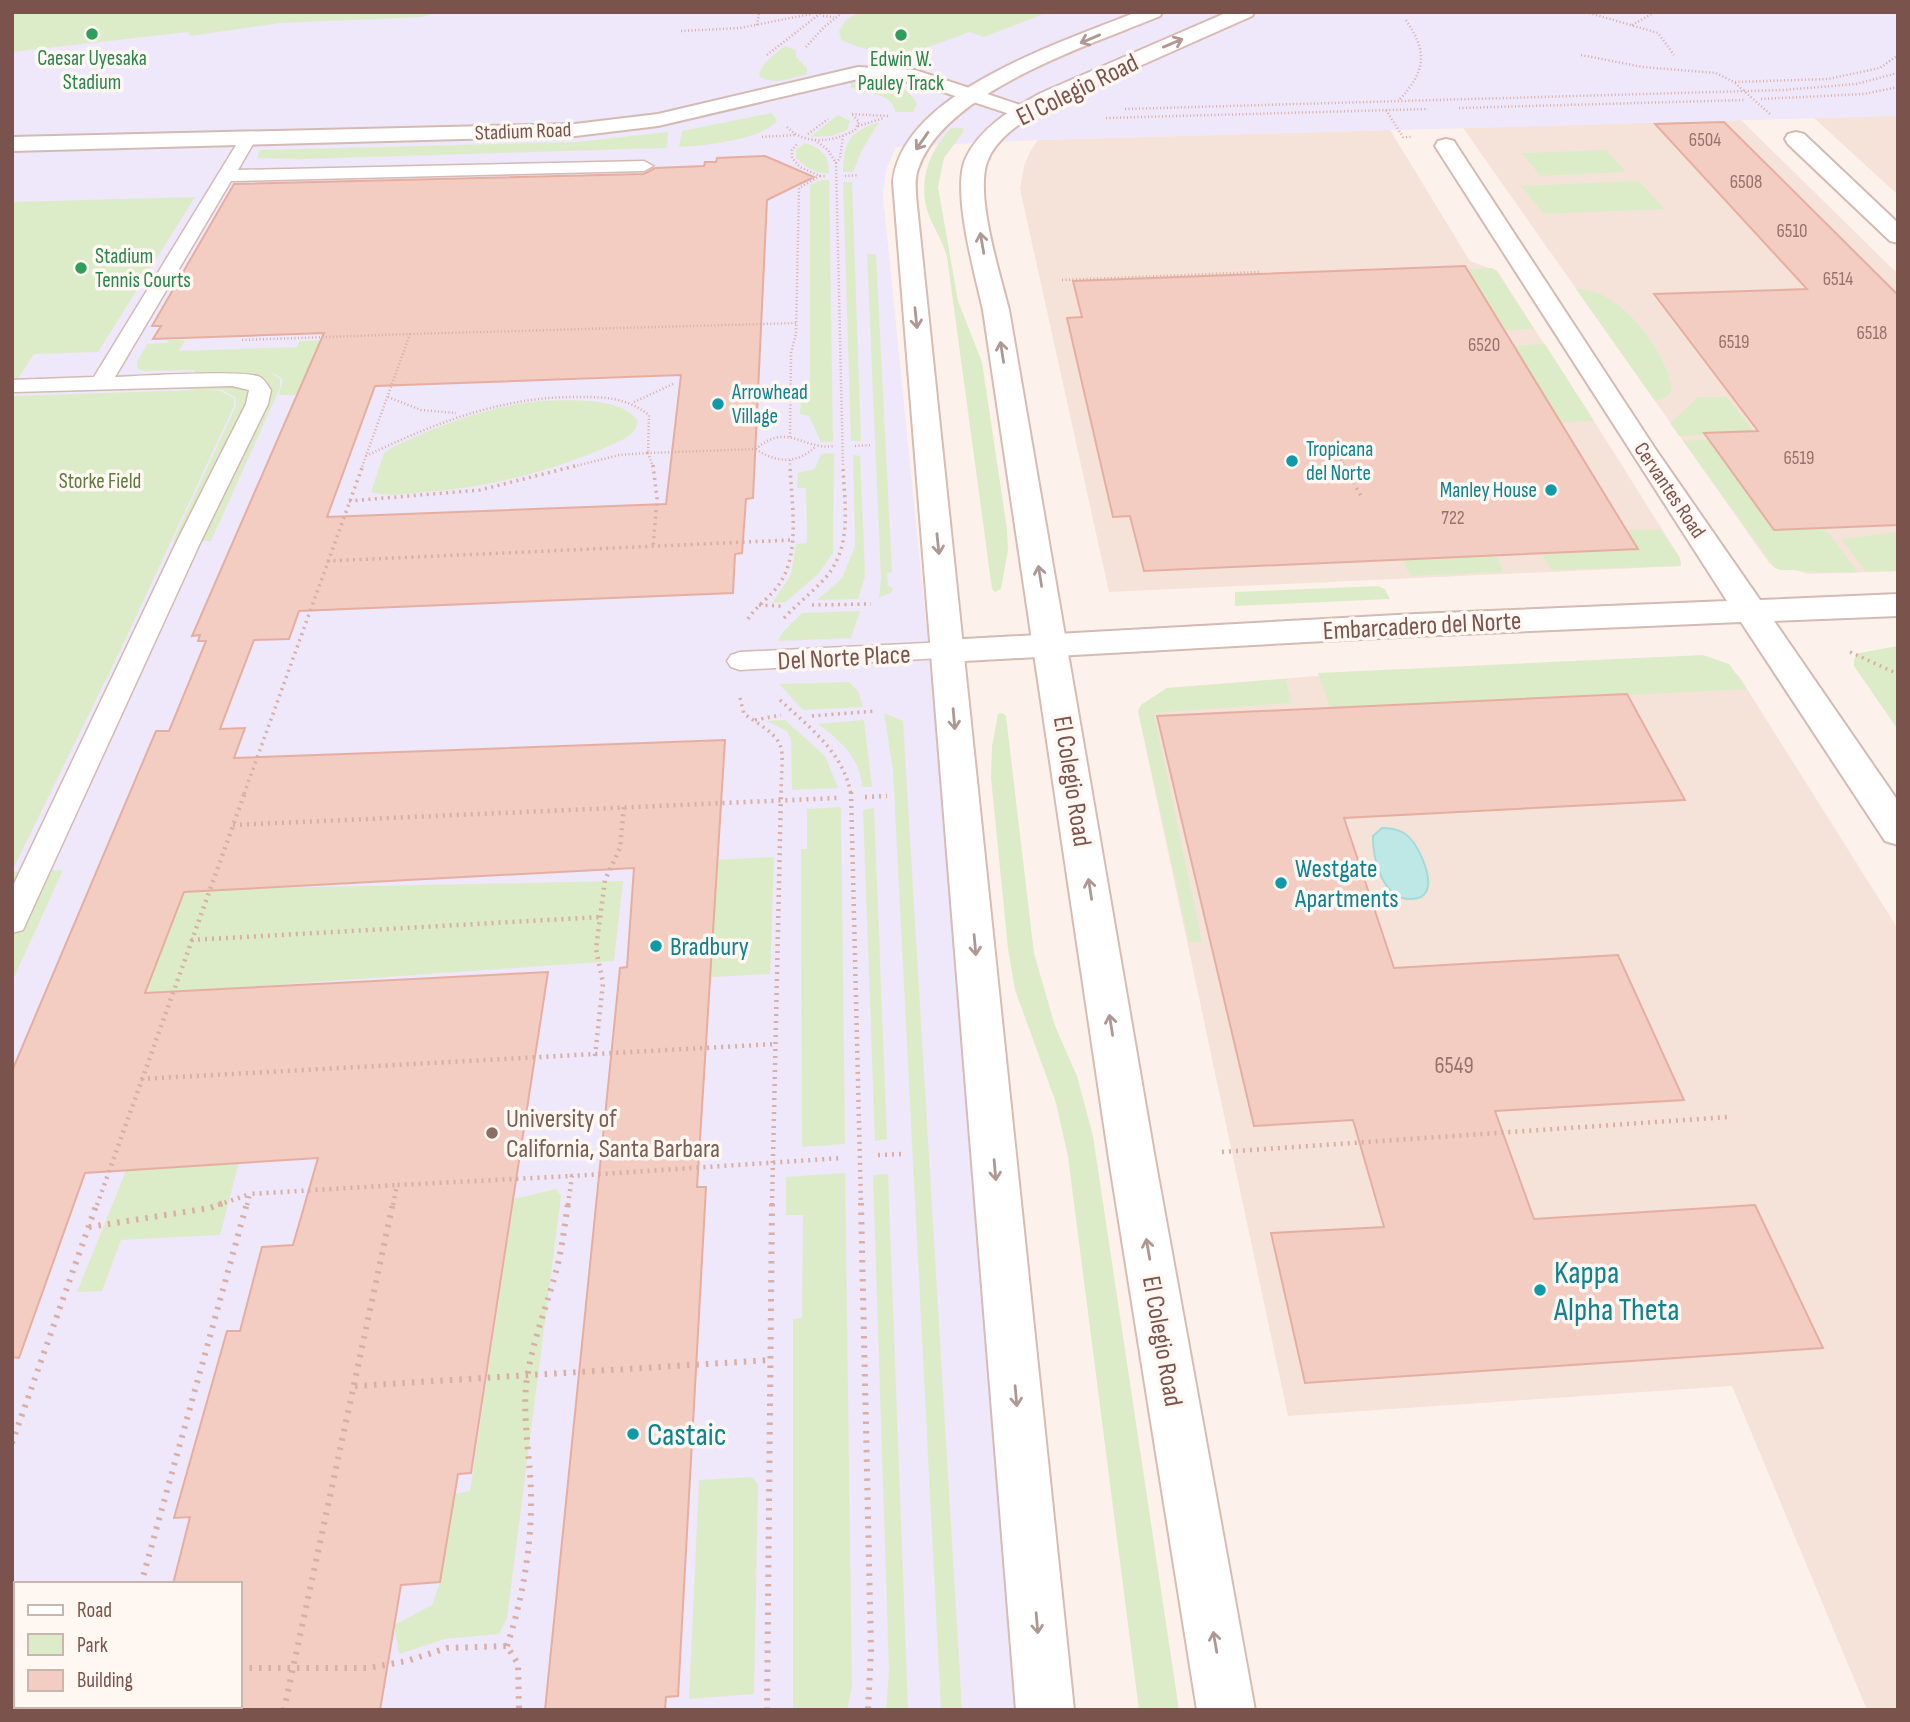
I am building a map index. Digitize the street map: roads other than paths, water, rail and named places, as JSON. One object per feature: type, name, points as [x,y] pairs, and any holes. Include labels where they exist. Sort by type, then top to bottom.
[{"type":"main road","name":"El Colegio Road","points":[[1045,1710],[905,206],[905,172],[918,143],[943,115],[970,93],[1153,12]]},
{"type":"main road","name":"El Colegio Road","points":[[1226,1710],[1132,1159],[1051,644],[972,187],[975,163],[988,142],[1022,112],[1048,97],[1245,12]]},
{"type":"main road","name":"Stadium Road","points":[[12,144],[575,130],[658,120],[858,73],[915,76],[1022,112]]},
{"type":"main road","points":[[1796,139],[1898,236]]},
{"type":"main road","name":"Cervantes Road","points":[[1446,146],[1750,611],[1898,831]]},
{"type":"main road","name":"Embarcadero del Norte","points":[[947,651],[1898,605]]},
{"type":"lane","points":[[101,383],[249,137]]},
{"type":"lane","points":[[225,176],[644,166]]},
{"type":"lane","points":[[12,921],[189,541],[257,404],[260,390],[254,382],[232,380],[14,386]]},
{"type":"lane","name":"Del Norte Place","points":[[748,670],[947,651]]},
{"type":"water","points":[[1382,828],[1404,833],[1419,851],[1428,878],[1426,892],[1422,896],[1414,899],[1402,898],[1387,886],[1381,876],[1373,836]]},
{"type":"place","name":"Caesar Uyesaka Stadium","points":[[92,34]]},
{"type":"place","name":"Edwin W. Pauley Track","points":[[901,35]]},
{"type":"place","name":"Stadium Tennis Courts","points":[[81,268]]},
{"type":"place","name":"Arrowhead Village","points":[[718,404]]},
{"type":"place","name":"Tropicana del Norte","points":[[1292,461]]},
{"type":"place","name":"Manley House","points":[[1551,490]]},
{"type":"place","name":"Westgate Apartments","points":[[1281,883]]},
{"type":"place","name":"Bradbury","points":[[656,946]]},
{"type":"place","name":"University of California, Santa Barbara","points":[[492,1133]]},
{"type":"place","name":"Kappa Alpha Theta","points":[[1540,1290]]},
{"type":"place","name":"Castaic","points":[[633,1434]]},
{"type":"park label","name":"Storke Field","points":[[100,481]]}]
